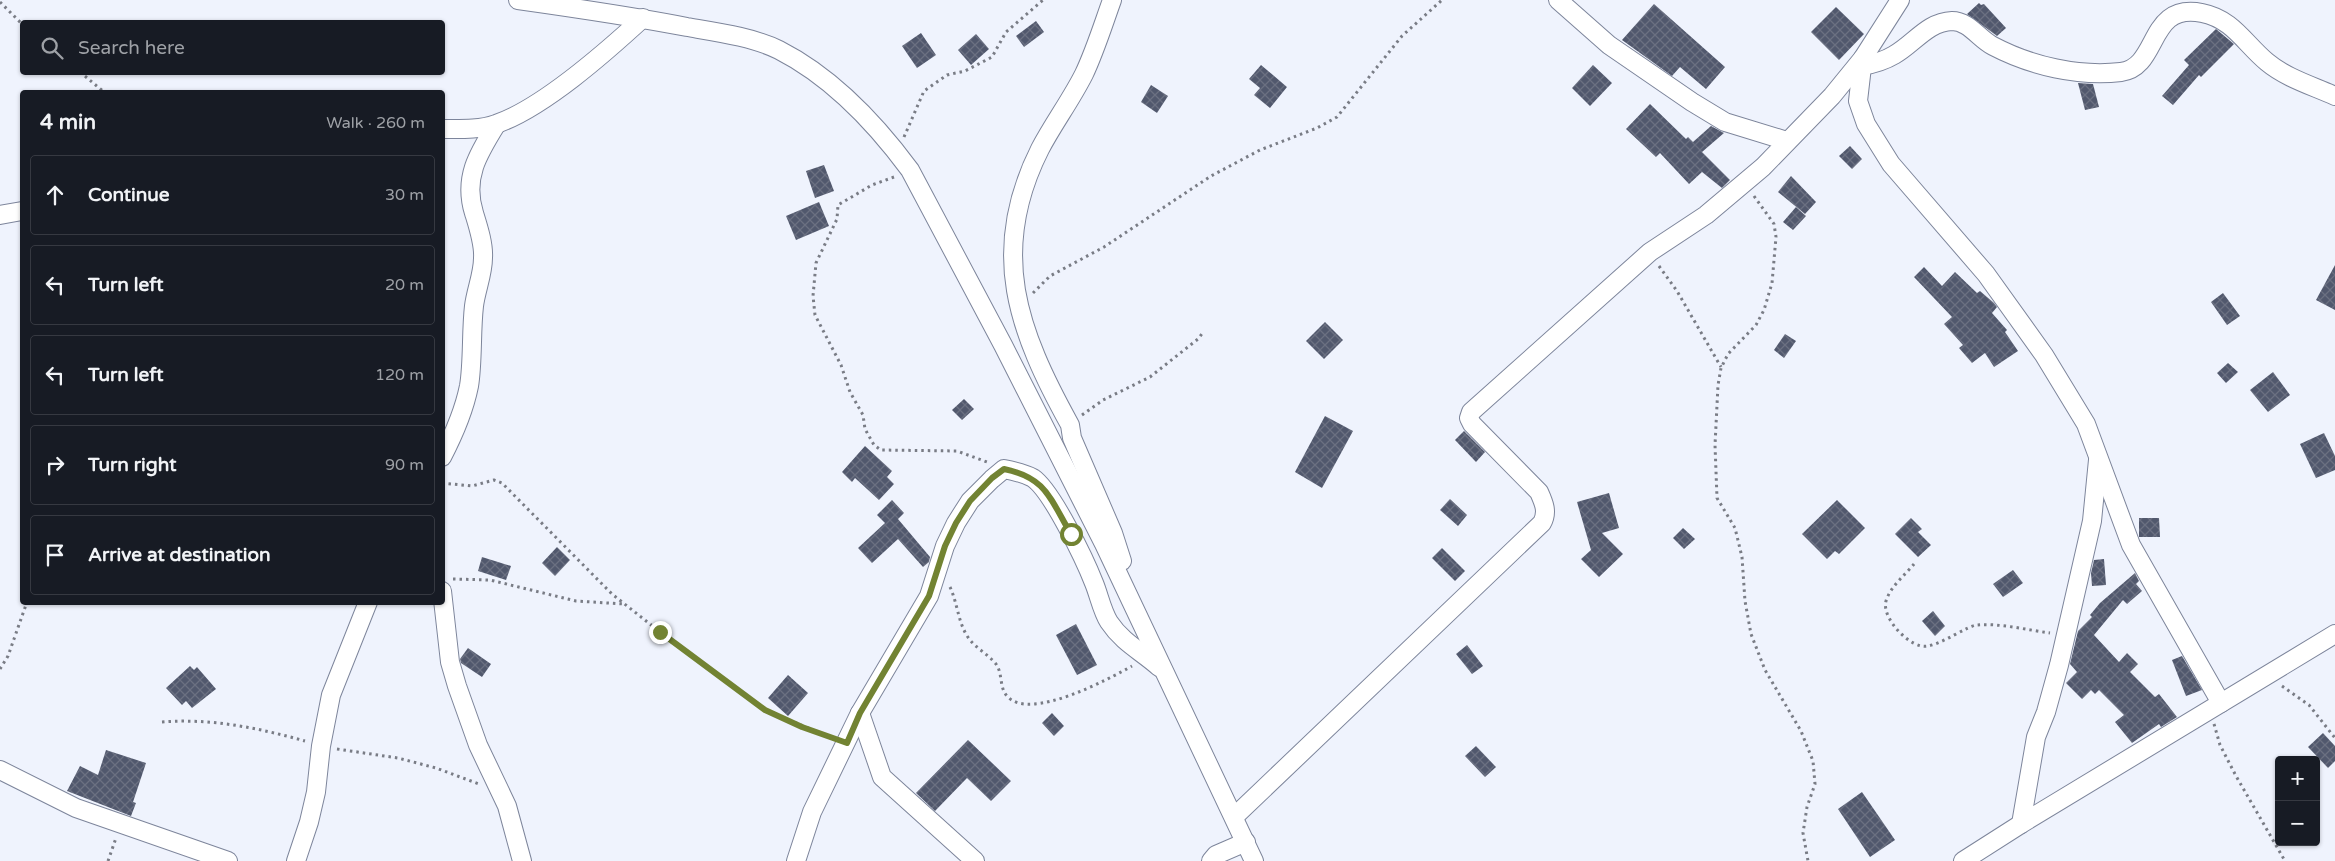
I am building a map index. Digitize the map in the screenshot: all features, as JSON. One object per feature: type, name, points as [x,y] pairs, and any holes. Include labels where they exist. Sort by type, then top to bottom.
[{"type":"street","points":[[518,0],[643,18],[728,34],[778,50],[812,70],[845,97],[896,150],[910,170],[1003,345],[1131,602],[1254,861]]},
{"type":"street","points":[[1112,0],[1085,72],[1040,150],[1020,205],[1012,247],[1012,266],[1020,312],[1033,352],[1070,424],[1072,438],[1113,533],[1124,564],[1131,602]]},
{"type":"street","points":[[1558,0],[1609,45],[1692,102],[1725,122],[1787,141]]},
{"type":"street","points":[[1234,817],[1542,523],[1546,513],[1539,492],[1472,424],[1469,415],[1650,252],[1706,215],[1763,167],[1863,62],[1900,0]]},
{"type":"street","points":[[1863,62],[1882,61],[1895,55],[1927,28],[1952,21],[1963,23],[1991,46],[2035,62],[2074,72],[2097,74],[2125,71],[2141,61],[2158,29],[2166,21],[2176,14],[2188,10],[2221,19],[2234,28],[2267,62],[2335,96]]},
{"type":"street","points":[[445,129],[496,125],[541,100],[588,66],[643,18]]},
{"type":"street","points":[[1863,62],[1858,101],[1866,124],[1891,164],[1986,274],[2044,355],[2086,424],[2131,544],[2216,707]]},
{"type":"street","points":[[445,450],[462,412],[469,384],[471,334],[476,290],[483,258],[471,204],[469,188],[471,174],[475,161],[496,125]]},
{"type":"street","points":[[0,215],[20,211]]},
{"type":"street","points":[[2021,824],[2036,737],[2046,712],[2092,521],[2098,455]]},
{"type":"street","points":[[796,861],[812,812],[860,713],[929,596],[945,546],[970,501],[992,478],[1004,469],[1023,473],[1034,479],[1044,489],[1071,534],[1094,582],[1107,619],[1127,644],[1148,657],[1163,671]]},
{"type":"street","points":[[447,585],[450,662],[478,745],[507,806],[522,861]]},
{"type":"street","points":[[296,861],[309,822],[316,792],[321,746],[331,695],[367,605]]},
{"type":"street","points":[[1963,861],[2335,634]]},
{"type":"street","points":[[860,713],[882,777],[975,861]]},
{"type":"street","points":[[0,770],[76,808],[228,861]]},
{"type":"street","points":[[1211,861],[1216,855],[1246,842]]},
{"type":"path","points":[[896,150],[908,129],[924,91],[947,75],[966,71],[992,57],[1006,32],[1044,0]]},
{"type":"path","points":[[1020,312],[1031,295],[1050,276],[1104,247],[1211,176],[1260,150],[1317,128],[1337,117],[1402,36],[1442,0]]},
{"type":"path","points":[[0,2],[20,22]]},
{"type":"path","points":[[84,75],[102,90]]},
{"type":"path","points":[[910,170],[872,185],[842,200],[838,205],[837,218],[816,263],[813,296],[815,316],[842,365],[850,392],[863,415],[865,428],[874,445],[881,450],[956,450],[1004,469]]},
{"type":"path","points":[[1744,184],[1774,224],[1776,237],[1772,284],[1764,310],[1756,325],[1728,354],[1721,368],[1718,385],[1715,445],[1717,498],[1735,528],[1738,538],[1742,557],[1745,601],[1751,634],[1765,670],[1801,732],[1813,761],[1815,784],[1807,807],[1803,833],[1808,861]]},
{"type":"path","points":[[1650,252],[1677,291],[1721,368]]},
{"type":"path","points":[[1070,424],[1104,400],[1150,377],[1198,339],[1204,331]]},
{"type":"path","points":[[445,483],[472,486],[494,480],[502,482],[625,604],[765,710],[802,727],[847,743]]},
{"type":"path","points":[[939,564],[952,592],[966,634],[972,643],[995,664],[1000,672],[1003,690],[1016,703],[1044,703],[1082,692],[1148,657]]},
{"type":"path","points":[[1914,564],[1895,586],[1885,603],[1886,612],[1895,628],[1914,642],[1927,647],[1947,640],[1975,625],[2065,635]]},
{"type":"path","points":[[447,585],[490,580],[576,601],[625,604]]},
{"type":"path","points":[[0,669],[8,656],[26,605]]},
{"type":"path","points":[[2266,677],[2309,705],[2335,738]]},
{"type":"path","points":[[2216,707],[2220,745],[2285,861]]},
{"type":"path","points":[[162,722],[186,720],[257,729],[321,746],[398,758],[436,768],[472,782],[499,789]]},
{"type":"path","points":[[108,861],[121,824]]},
{"type":"building","points":[[1979,3],[1981,5],[1984,4],[2006,28],[1997,36],[1967,14]]},
{"type":"building","points":[[1654,4],[1725,67],[1706,89],[1680,67],[1672,76],[1622,40]]},
{"type":"building","points":[[1836,7],[1864,34],[1839,60],[1811,32]]},
{"type":"building","points":[[1036,21],[1044,32],[1024,47],[1016,36]]},
{"type":"building","points":[[2216,29],[2234,44],[2201,77],[2199,75],[2173,105],[2162,96],[2189,65],[2184,60]]},
{"type":"building","points":[[921,33],[936,55],[917,68],[902,46]]},
{"type":"building","points":[[976,34],[989,49],[971,65],[958,50]]},
{"type":"building","points":[[1261,65],[1287,87],[1270,108],[1254,95],[1260,88],[1249,79]]},
{"type":"building","points":[[1593,65],[1612,83],[1590,106],[1572,88]]},
{"type":"building","points":[[2078,83],[2093,84],[2099,107],[2085,110]]},
{"type":"building","points":[[1151,85],[1168,96],[1157,113],[1141,102]]},
{"type":"building","points":[[1650,104],[1686,139],[1688,137],[1693,142],[1711,126],[1724,133],[1702,152],[1730,180],[1722,188],[1702,172],[1689,184],[1660,153],[1656,157],[1626,129]]},
{"type":"building","points":[[1850,146],[1862,159],[1852,169],[1839,156]]},
{"type":"building","points":[[824,165],[834,191],[815,198],[806,171]]},
{"type":"building","points":[[1791,176],[1816,202],[1805,214],[1778,192]]},
{"type":"building","points":[[819,202],[829,226],[796,240],[786,216]]},
{"type":"building","points":[[1796,207],[1806,216],[1793,230],[1783,222]]},
{"type":"building","points":[[2335,265],[2335,310],[2316,300]]},
{"type":"building","points":[[1924,267],[1942,286],[1955,272],[1977,293],[1980,291],[1994,303],[1997,307],[1992,313],[2007,330],[2005,332],[2018,351],[1994,367],[1985,353],[1972,363],[1959,348],[1963,345],[1944,324],[1952,317],[1914,277]]},
{"type":"building","points":[[2223,293],[2240,316],[2227,325],[2211,302]]},
{"type":"building","points":[[1325,322],[1343,340],[1324,359],[1306,341]]},
{"type":"building","points":[[1785,334],[1796,341],[1784,358],[1774,350]]},
{"type":"building","points":[[2228,363],[2238,372],[2226,383],[2217,373]]},
{"type":"building","points":[[2273,372],[2290,395],[2268,412],[2250,390]]},
{"type":"building","points":[[964,399],[974,409],[962,420],[952,410]]},
{"type":"building","points":[[1325,416],[1353,431],[1322,488],[1295,472]]},
{"type":"building","points":[[1464,431],[1485,452],[1476,462],[1455,440]]},
{"type":"building","points":[[2324,433],[2335,456],[2335,470],[2316,478],[2300,444]]},
{"type":"building","points":[[865,446],[892,471],[887,477],[894,484],[879,500],[855,478],[852,482],[842,472]]},
{"type":"building","points":[[1609,493],[1619,528],[1602,533],[1623,554],[1599,577],[1581,559],[1591,550],[1577,502]]},
{"type":"building","points":[[1450,499],[1467,515],[1458,526],[1440,510]]},
{"type":"building","points":[[892,500],[904,513],[898,519],[930,557],[929,562],[923,567],[898,539],[872,563],[858,548],[885,523],[877,515]]},
{"type":"building","points":[[1837,500],[1865,528],[1839,554],[1835,551],[1827,559],[1802,534]]},
{"type":"building","points":[[1911,518],[1922,529],[1918,532],[1931,545],[1918,557],[1895,534]]},
{"type":"building","points":[[2139,518],[2159,518],[2160,537],[2139,537]]},
{"type":"building","points":[[1683,528],[1695,539],[1684,549],[1673,538]]},
{"type":"building","points":[[557,547],[570,560],[555,576],[542,563]]},
{"type":"building","points":[[1442,548],[1465,571],[1455,581],[1432,558]]},
{"type":"building","points":[[482,557],[511,566],[506,580],[478,571]]},
{"type":"building","points":[[2104,559],[2106,585],[2092,586],[2091,573],[2094,560]]},
{"type":"building","points":[[2013,570],[2023,583],[2003,597],[1993,584]]},
{"type":"building","points":[[2135,573],[2139,581],[2136,584],[2142,591],[2127,604],[2123,600],[2094,635],[2119,662],[2127,653],[2138,664],[2130,672],[2155,697],[2159,694],[2177,717],[2161,727],[2159,724],[2132,743],[2115,722],[2124,715],[2099,690],[2095,694],[2091,690],[2082,699],[2066,683],[2077,672],[2070,664],[2078,631],[2092,617],[2090,615],[2100,603]]},
{"type":"building","points":[[1933,611],[1945,626],[1935,636],[1922,621]]},
{"type":"building","points":[[1076,624],[1097,665],[1077,675],[1056,635]]},
{"type":"building","points":[[1467,645],[1483,666],[1472,674],[1456,654]]},
{"type":"building","points":[[468,648],[491,664],[482,677],[461,663],[460,659]]},
{"type":"building","points":[[2182,656],[2202,690],[2186,696],[2172,660]]},
{"type":"building","points":[[190,666],[194,670],[197,667],[216,689],[192,708],[186,701],[182,705],[166,688]]},
{"type":"building","points":[[788,675],[808,693],[788,716],[768,698]]},
{"type":"building","points":[[1052,713],[1064,726],[1054,736],[1042,723]]},
{"type":"building","points":[[2323,733],[2335,746],[2335,761],[2328,768],[2320,760],[2320,756],[2317,756],[2308,747]]},
{"type":"building","points":[[968,740],[1011,781],[991,801],[967,778],[935,811],[916,793]]},
{"type":"building","points":[[1476,746],[1496,767],[1485,777],[1465,756]]},
{"type":"building","points":[[106,750],[146,763],[133,802],[136,803],[131,816],[67,791],[80,766],[98,775]]},
{"type":"building","points":[[1862,792],[1895,840],[1870,857],[1838,809]]},
{"type":"route","points":[[660,632],[765,710],[802,727],[847,743],[860,713],[929,596],[945,546],[956,523],[970,501],[992,478],[1004,469],[1023,473],[1034,479],[1044,489],[1071,534]]}]
